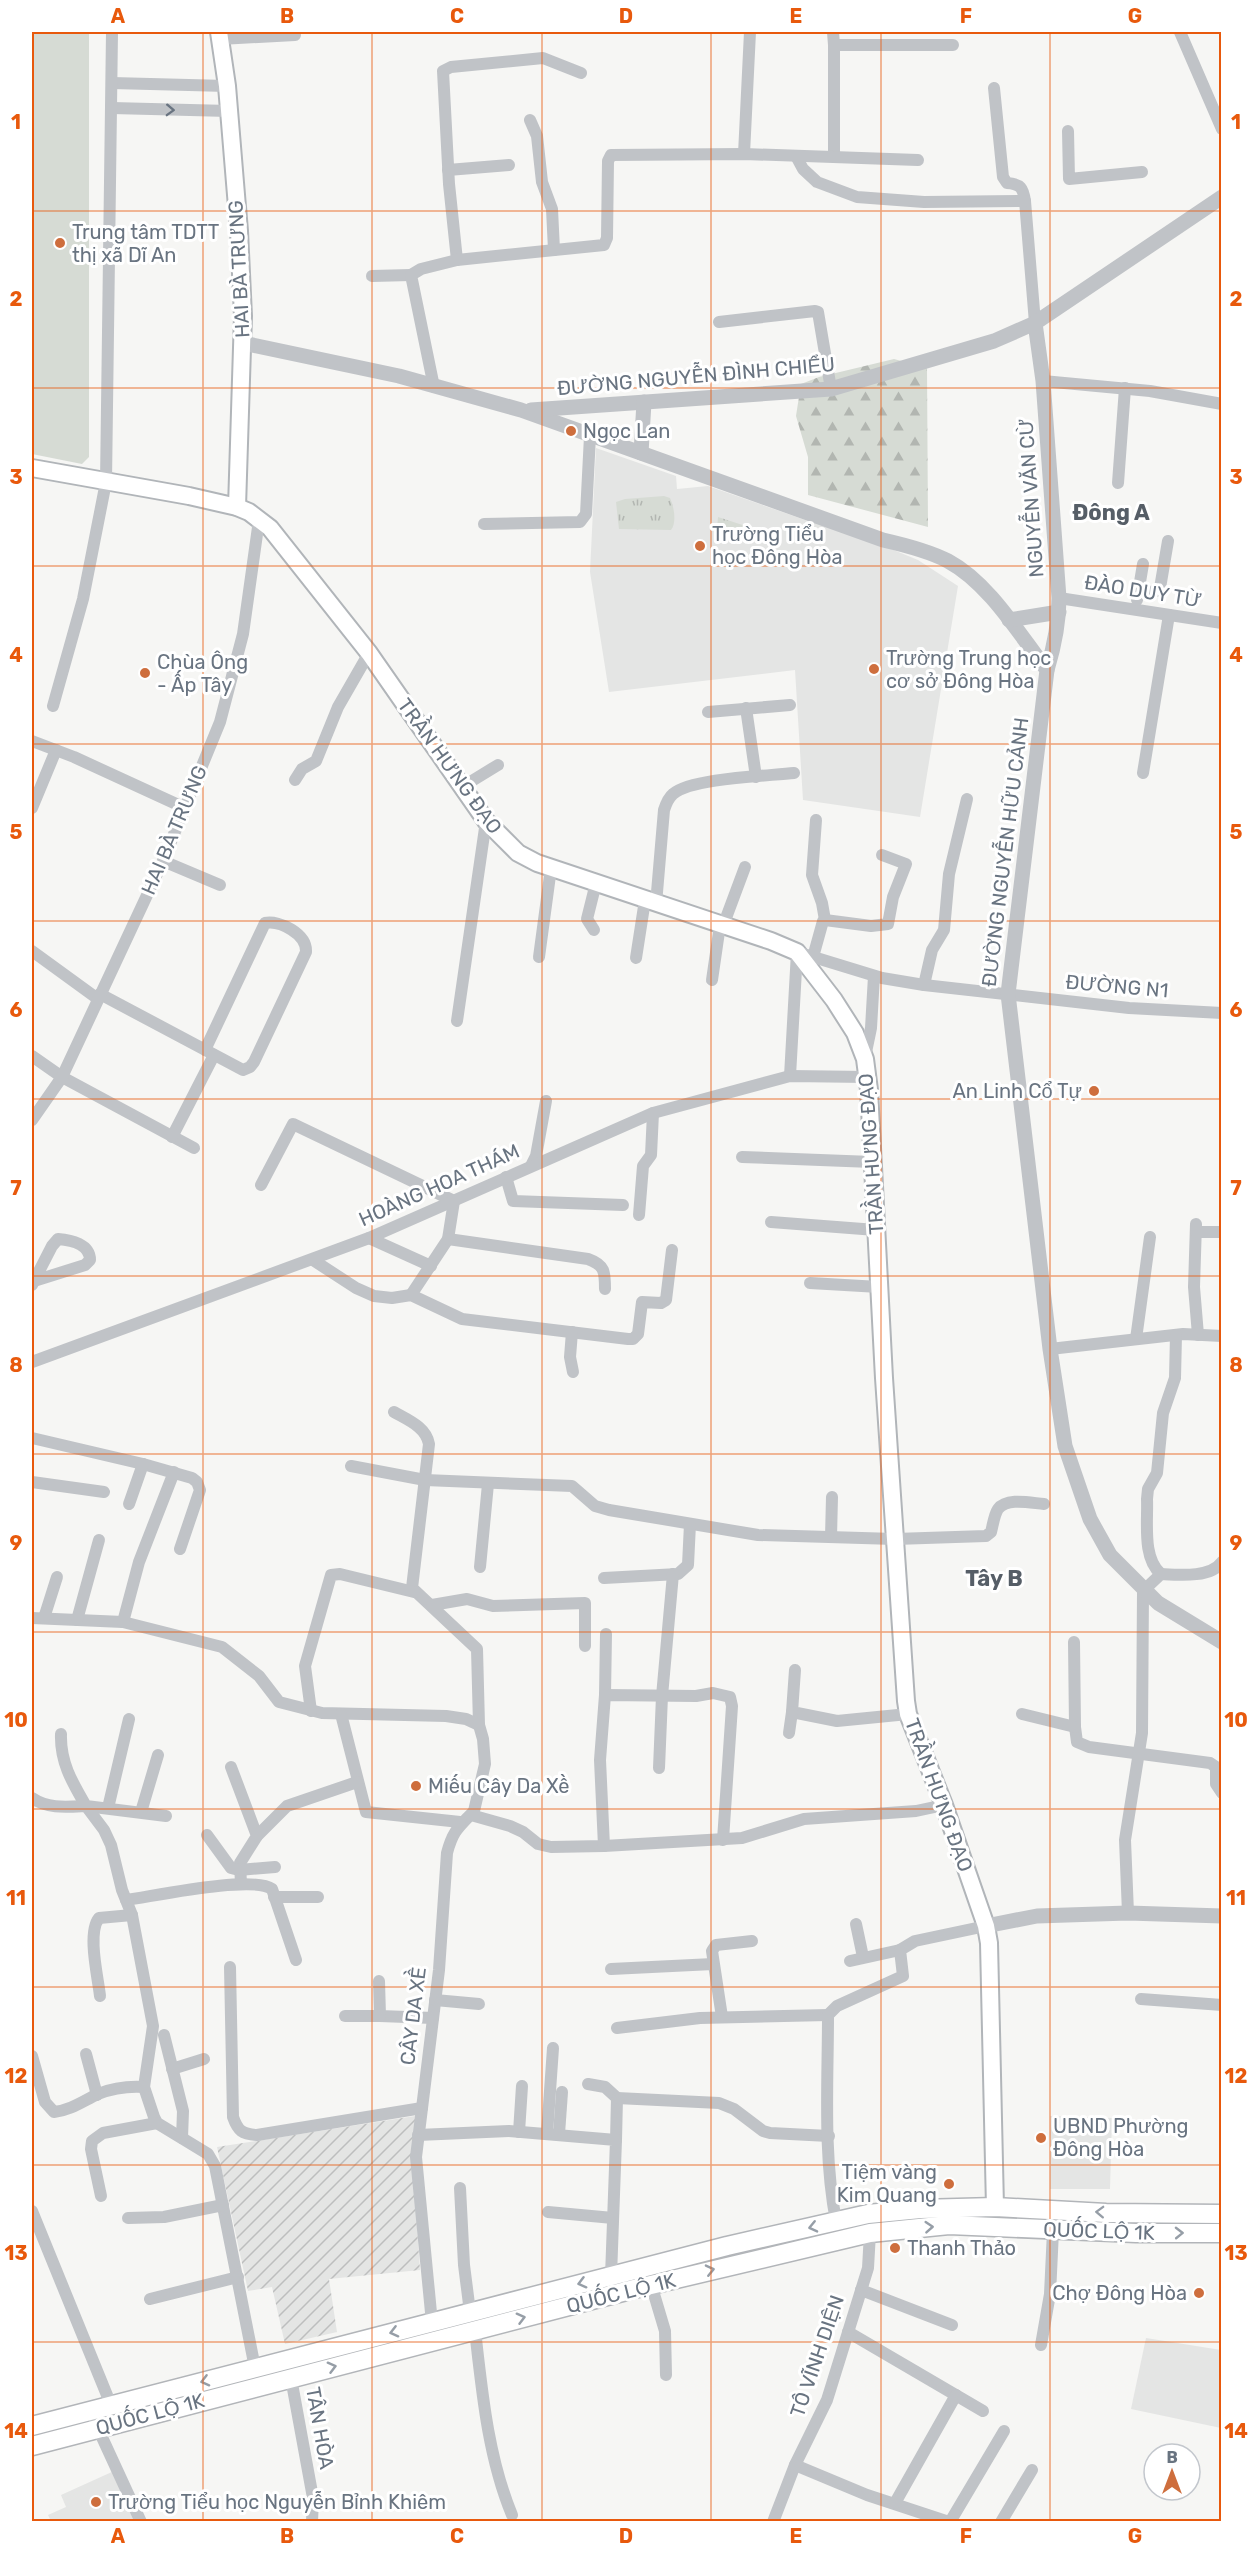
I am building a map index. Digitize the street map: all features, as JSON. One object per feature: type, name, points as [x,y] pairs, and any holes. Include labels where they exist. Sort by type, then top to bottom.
[{"type":"main road","name":"HAI BÀ TRƯNG","points":[[220,35],[227,86],[239,231],[243,343],[237,507]]},
{"type":"main road","name":"TRẦN HƯNG ĐẠO","points":[[32,468],[189,496],[237,507],[259,520],[270,528],[369,653],[486,821],[518,853],[551,868],[805,955],[855,1033],[865,1059],[867,1077],[908,1714],[945,1805],[986,1926],[991,1958],[995,2207]]},
{"type":"main road","name":"QUỐC LỘ 1K","points":[[32,2426],[611,2276],[868,2214],[920,2209],[995,2207],[1106,2213],[1221,2214]]},
{"type":"main road","points":[[995,2207],[995,2226]]},
{"type":"main road","points":[[868,2214],[870,2233]]},
{"type":"main road","name":"QUỐC LỘ 1K","points":[[32,2446],[651,2284],[870,2233],[949,2225],[1053,2231],[1221,2233]]},
{"type":"street","points":[[53,706],[83,598],[106,482],[112,32]]},
{"type":"street","points":[[744,154],[750,32]]},
{"type":"street","points":[[833,32],[834,156]]},
{"type":"street","points":[[1180,32],[1221,129]]},
{"type":"street","points":[[220,35],[295,35]]},
{"type":"street","points":[[834,45],[953,45]]},
{"type":"street","points":[[457,260],[448,170],[442,71],[446,68],[538,58],[581,73]]},
{"type":"street","points":[[112,83],[227,86]]},
{"type":"street","points":[[994,88],[1003,177],[1007,183],[1018,184],[1022,188],[1025,201],[1035,322]]},
{"type":"street","points":[[112,108],[229,111]]},
{"type":"street","points":[[530,120],[537,136],[542,182],[552,209],[554,250]]},
{"type":"street","points":[[1068,131],[1069,179],[1142,172]]},
{"type":"street","points":[[372,276],[411,275],[421,269],[457,260],[604,245],[607,238],[610,155],[744,154],[918,160]]},
{"type":"street","points":[[796,156],[803,169],[818,182],[857,197],[924,202],[1025,201]]},
{"type":"street","points":[[448,170],[509,165]]},
{"type":"street","name":"ĐƯỜNG NGUYỄN ĐÌNH CHIỂU","points":[[521,410],[831,389],[994,341],[1035,322],[1221,197]]},
{"type":"street","points":[[411,275],[434,387]]},
{"type":"street","points":[[719,322],[818,312],[831,389]]},
{"type":"street","name":"NGUYỄN VĂN CỪ","points":[[1035,322],[1043,381],[1059,605],[1052,653],[1047,670]]},
{"type":"street","points":[[243,343],[399,376],[521,410],[950,561],[992,598],[1047,670]]},
{"type":"street","points":[[1043,381],[1125,388],[1221,404]]},
{"type":"street","points":[[1118,483],[1125,388]]},
{"type":"street","points":[[641,453],[644,402]]},
{"type":"street","points":[[484,524],[580,522],[586,514],[590,436]]},
{"type":"street","name":"HAI BÀ TRƯNG","points":[[32,1120],[62,1077],[164,861],[220,722],[240,644],[259,520]]},
{"type":"street","points":[[1138,594],[1156,591],[1160,588],[1168,541]]},
{"type":"street","points":[[1136,610],[1143,564]]},
{"type":"street","points":[[1009,620],[1059,605]]},
{"type":"street","name":"ĐÀO DUY TỪ","points":[[1059,605],[1136,610],[1221,623]]},
{"type":"street","points":[[1143,773],[1168,615]]},
{"type":"street","points":[[295,780],[302,769],[316,761],[338,707],[369,653]]},
{"type":"street","name":"ĐƯỜNG NGUYỄN HỮU CẢNH","points":[[1047,670],[1008,994],[1050,1348],[1065,1446],[1089,1519],[1110,1555],[1143,1591],[1158,1603],[1221,1642]]},
{"type":"street","points":[[708,712],[790,705]]},
{"type":"street","points":[[746,708],[756,777]]},
{"type":"street","points":[[32,741],[185,808]]},
{"type":"street","points":[[32,808],[56,750]]},
{"type":"street","points":[[462,787],[498,765]]},
{"type":"street","points":[[636,958],[650,902],[664,810],[674,792],[718,780],[794,773]]},
{"type":"street","points":[[924,985],[932,950],[945,930],[949,874],[967,799]]},
{"type":"street","points":[[816,820],[812,874],[825,920]]},
{"type":"street","points":[[457,1020],[486,821]]},
{"type":"street","points":[[825,920],[871,926],[888,924],[893,897],[906,864],[882,855]]},
{"type":"street","points":[[164,861],[220,885]]},
{"type":"street","points":[[712,980],[721,925],[745,867]]},
{"type":"street","points":[[539,957],[551,868]]},
{"type":"street","points":[[594,930],[587,919],[596,883]]},
{"type":"street","points":[[790,1076],[805,955],[825,920]]},
{"type":"street","points":[[32,951],[99,996],[210,1052],[243,1070],[254,1062],[306,952],[304,941],[282,925],[268,922],[262,927],[210,1052],[172,1137]]},
{"type":"street","name":"ĐƯỜNG N1","points":[[805,955],[874,975],[924,985],[1129,1008],[1221,1013]]},
{"type":"street","points":[[865,1059],[871,1028],[874,975]]},
{"type":"street","points":[[32,1056],[62,1077],[194,1148]]},
{"type":"street","name":"HOÀNG HOA THÁM","points":[[32,1362],[369,1238],[653,1113],[790,1076],[867,1077]]},
{"type":"street","points":[[531,1166],[536,1156],[546,1101]]},
{"type":"street","points":[[639,1215],[643,1166],[651,1155],[653,1113]]},
{"type":"street","points":[[261,1185],[292,1124],[454,1202],[448,1239],[411,1295]]},
{"type":"street","points":[[742,1157],[872,1162]]},
{"type":"street","points":[[506,1178],[513,1201],[623,1205]]},
{"type":"street","points":[[771,1222],[876,1230]]},
{"type":"street","points":[[1198,1335],[1194,1287],[1196,1228],[1221,1232]]},
{"type":"street","points":[[1136,1339],[1150,1237]]},
{"type":"street","points":[[369,1238],[431,1266]]},
{"type":"street","points":[[58,1239],[74,1241],[86,1248],[91,1256],[85,1265],[33,1283],[58,1239]]},
{"type":"street","points":[[448,1239],[595,1262],[605,1270],[605,1289]]},
{"type":"street","points":[[313,1260],[356,1288],[374,1296],[392,1298],[411,1295],[462,1319],[628,1339],[636,1336],[642,1302],[661,1303],[666,1300],[672,1250]]},
{"type":"street","points":[[810,1282],[879,1287]]},
{"type":"street","points":[[572,1332],[570,1357],[573,1372]]},
{"type":"street","points":[[1050,1348],[1176,1335],[1221,1336]]},
{"type":"street","points":[[1161,1574],[1154,1568],[1149,1558],[1146,1499],[1148,1489],[1157,1473],[1163,1413],[1175,1378],[1176,1335]]},
{"type":"street","points":[[394,1412],[423,1430],[428,1436],[429,1444],[412,1581],[414,1592]]},
{"type":"street","points":[[32,1438],[174,1472],[198,1482],[200,1490],[180,1549]]},
{"type":"street","points":[[129,1504],[143,1464]]},
{"type":"street","points":[[351,1466],[425,1480],[572,1486],[596,1506],[758,1535],[895,1539],[986,1536],[991,1532],[996,1510],[1002,1505],[1009,1502],[1044,1504]]},
{"type":"street","points":[[123,1622],[139,1562],[174,1472]]},
{"type":"street","points":[[32,1482],[104,1492]]},
{"type":"street","points":[[480,1568],[488,1484]]},
{"type":"street","points":[[831,1537],[832,1497]]},
{"type":"street","points":[[604,1578],[678,1574],[688,1565],[690,1524]]},
{"type":"street","points":[[77,1620],[99,1540]]},
{"type":"street","points":[[1128,1913],[1125,1840],[1142,1733],[1143,1591],[1161,1574],[1206,1572],[1213,1570],[1221,1562]]},
{"type":"street","points":[[311,1711],[305,1666],[331,1575],[340,1574],[414,1592],[432,1605],[477,1649],[479,1725],[483,1739],[485,1764],[479,1796],[471,1815],[460,1822],[368,1814],[357,1782],[341,1714]]},
{"type":"street","points":[[659,1768],[662,1696],[673,1574]]},
{"type":"street","points":[[57,1577],[38,1618],[123,1622],[222,1647],[258,1676],[279,1702],[311,1711],[341,1714],[438,1716],[466,1719],[479,1725]]},
{"type":"street","points":[[432,1605],[467,1599],[493,1606],[585,1603],[585,1646]]},
{"type":"street","points":[[604,1846],[600,1760],[605,1695],[606,1634]]},
{"type":"street","points":[[1074,1642],[1077,1742],[1082,1745],[1214,1765],[1216,1784],[1221,1793]]},
{"type":"street","points":[[789,1733],[795,1670]]},
{"type":"street","points":[[605,1695],[696,1696],[713,1693],[730,1697],[732,1706],[723,1840]]},
{"type":"street","points":[[792,1712],[837,1721],[908,1714]]},
{"type":"street","points":[[1022,1714],[1075,1727]]},
{"type":"street","points":[[108,1808],[129,1719]]},
{"type":"street","points":[[62,1734],[61,1748],[66,1772],[86,1806],[104,1830],[111,1845],[132,1915],[153,2026],[144,2087],[157,2123],[208,2154],[215,2166],[255,2368]]},
{"type":"street","points":[[141,1812],[158,1755]]},
{"type":"street","points":[[231,1767],[257,1836]]},
{"type":"street","points":[[241,1884],[239,1870],[243,1856],[257,1836],[287,1806],[357,1782]]},
{"type":"street","points":[[32,1798],[41,1804],[57,1807],[86,1806],[166,1816]]},
{"type":"street","points":[[471,1815],[510,1826],[523,1832],[538,1844],[551,1847],[604,1846],[723,1840],[757,1834],[804,1819],[916,1811],[945,1805]]},
{"type":"street","name":"CÂY DA XỀ","points":[[432,2323],[416,2157],[417,2135],[435,2000],[447,1853],[460,1822]]},
{"type":"street","points":[[207,1835],[229,1867],[239,1870],[275,1867]]},
{"type":"street","points":[[126,1900],[241,1884],[266,1885],[273,1889],[296,1960]]},
{"type":"street","points":[[274,1897],[318,1897]]},
{"type":"street","points":[[850,1961],[900,1950],[915,1941],[1037,1916],[1128,1913],[1221,1916]]},
{"type":"street","points":[[100,1996],[95,1959],[94,1923],[99,1918],[132,1915]]},
{"type":"street","points":[[856,1924],[862,1957]]},
{"type":"street","points":[[722,2017],[712,1951],[716,1945],[752,1941]]},
{"type":"street","points":[[617,2028],[722,2017],[828,2015],[837,2006],[903,1976],[900,1950]]},
{"type":"street","points":[[611,1969],[713,1964]]},
{"type":"street","points":[[230,1967],[233,2117],[238,2130],[244,2134],[257,2135],[422,2108]]},
{"type":"street","points":[[379,1981],[380,2016]]},
{"type":"street","points":[[435,2000],[479,2004]]},
{"type":"street","points":[[1141,2000],[1221,2005]]},
{"type":"street","points":[[828,2015],[828,2136],[831,2188],[836,2221]]},
{"type":"street","points":[[345,2016],[433,2018]]},
{"type":"street","points":[[164,2035],[183,2111],[182,2138]]},
{"type":"street","points":[[553,2048],[553,2134]]},
{"type":"street","points":[[86,2054],[97,2095]]},
{"type":"street","points":[[32,2056],[45,2102],[54,2112],[83,2103],[120,2087],[144,2087]]},
{"type":"street","points":[[172,2069],[204,2059]]},
{"type":"street","points":[[588,2084],[605,2086],[617,2098],[719,2103],[734,2109],[770,2133],[828,2136]]},
{"type":"street","points":[[519,2132],[522,2086]]},
{"type":"street","points":[[553,2134],[562,2092]]},
{"type":"street","points":[[611,2276],[617,2098]]},
{"type":"street","points":[[101,2196],[91,2149],[92,2141],[103,2133],[157,2123]]},
{"type":"street","points":[[417,2135],[519,2132],[616,2140]]},
{"type":"street","points":[[460,2188],[464,2265],[470,2312]]},
{"type":"street","points":[[128,2218],[164,2217],[223,2205]]},
{"type":"street","points":[[32,2211],[111,2406]]},
{"type":"street","points":[[548,2211],[613,2218]]},
{"type":"street","points":[[1041,2345],[1050,2294],[1053,2231]]},
{"type":"street","name":"TÔ VĨNH DIỆN","points":[[773,2522],[795,2465],[827,2400],[868,2268],[870,2233]]},
{"type":"street","points":[[150,2299],[238,2277]]},
{"type":"street","points":[[651,2284],[664,2331],[666,2375]]},
{"type":"street","points":[[861,2290],[952,2325]]},
{"type":"street","points":[[475,2330],[481,2384],[496,2469],[512,2515]]},
{"type":"street","points":[[848,2332],[983,2411]]},
{"type":"street","name":"TÂN HÒA","points":[[291,2378],[313,2498],[312,2522]]},
{"type":"street","points":[[895,2504],[956,2395]]},
{"type":"street","points":[[90,2411],[141,2522]]},
{"type":"street","points":[[795,2465],[867,2495],[949,2522],[1004,2431]]},
{"type":"street","points":[[1001,2522],[1032,2470]]},
{"type":"shaded area","points":[[596,448],[676,476],[677,489],[708,486],[808,521],[845,530],[918,560],[958,586],[920,817],[803,800],[795,670],[609,692],[590,572]]},
{"type":"shaded area","points":[[415,2116],[415,2198],[420,2270],[329,2279],[337,2332],[285,2344],[272,2287],[248,2291],[217,2147]]},
{"type":"shaded area","points":[[1050,2116],[1112,2118],[1110,2189],[1050,2189]]},
{"type":"shaded area","points":[[1146,2338],[1221,2350],[1221,2428],[1131,2409]]},
{"type":"shaded area","name":"Trường Tiểu học Nguyễn Bỉnh Khiêm","points":[[114,2471],[138,2521],[51,2521],[48,2515],[66,2507],[61,2495]]},
{"type":"green space","name":"Trung tâm TDTT thị xã Dĩ An","points":[[32,32],[89,32],[89,457],[82,464],[32,454]]},
{"type":"green space","points":[[894,359],[927,368],[928,527],[808,495],[808,457],[796,416],[801,384],[819,377]]},
{"type":"green space","points":[[664,496],[670,498],[674,510],[674,523],[671,530],[619,529],[616,502],[625,499]]},
{"type":"green space","points":[[718,517],[761,531],[761,534],[721,533],[717,529]]},
{"type":"place","name":"Trung tâm TDTT thị xã Dĩ An","points":[[60,243]]},
{"type":"place","name":"Ngọc Lan","points":[[571,431]]},
{"type":"place","name":"Trường Tiểu học Đông Hòa","points":[[700,546]]},
{"type":"place","name":"Trường Trung học cơ sở Đông Hòa","points":[[874,669]]},
{"type":"place","name":"Chùa Ông - Ấp Tây","points":[[145,673]]},
{"type":"place","name":"An Linh Cổ Tự","points":[[1094,1091]]},
{"type":"place","name":"Miếu Cây Da Xề","points":[[416,1786]]},
{"type":"place","name":"UBND Phường Đông Hòa","points":[[1041,2138]]},
{"type":"place","name":"Tiệm vàng Kim Quang","points":[[949,2184]]},
{"type":"place","name":"Thanh Thảo","points":[[895,2248]]},
{"type":"place","name":"Chợ Đông Hòa","points":[[1199,2293]]},
{"type":"place","name":"Trường Tiểu học Nguyễn Bỉnh Khiêm","points":[[96,2502]]},
{"type":"district","name":"Đông A","points":[[1111,512]]},
{"type":"district","name":"Tây B","points":[[994,1578]]}]
